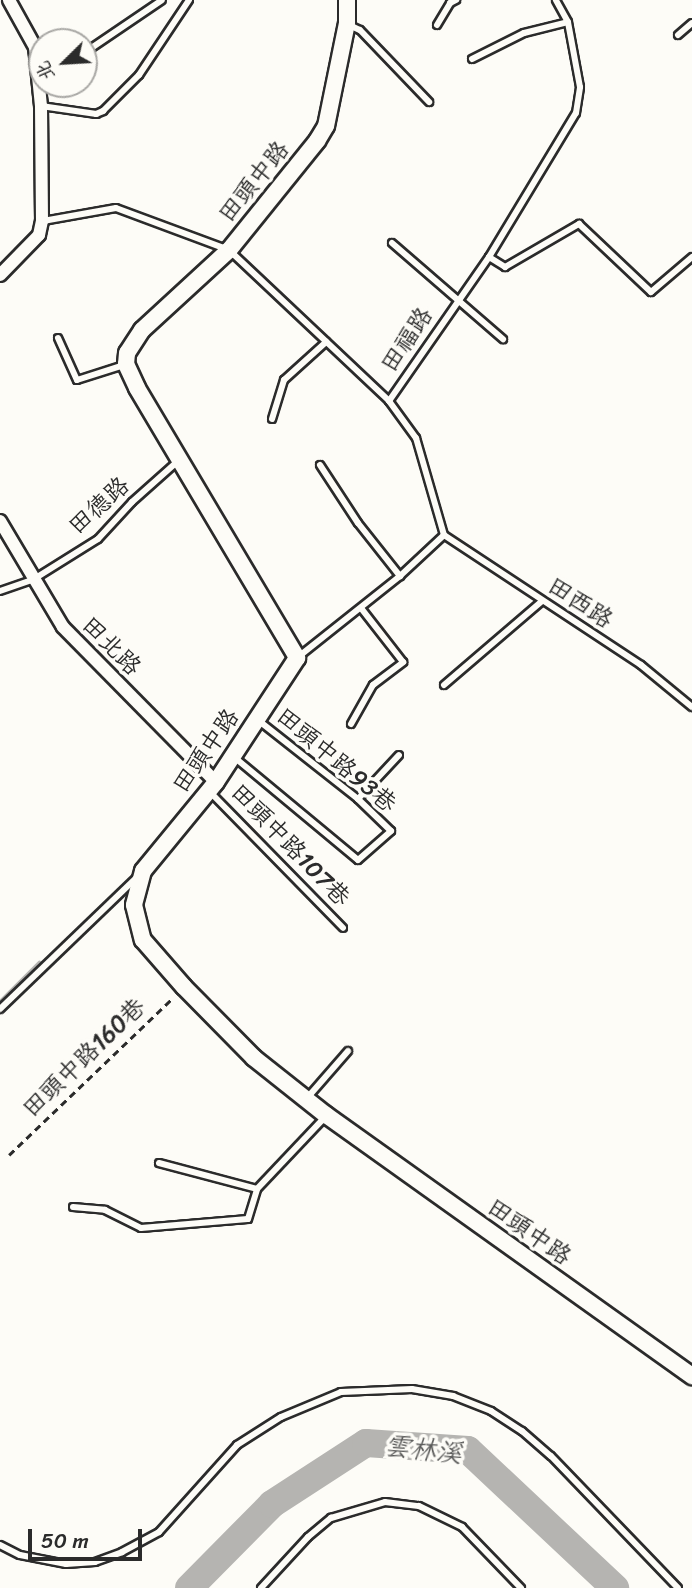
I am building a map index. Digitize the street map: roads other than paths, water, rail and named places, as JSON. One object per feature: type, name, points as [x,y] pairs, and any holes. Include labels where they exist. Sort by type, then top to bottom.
[{"type":"street","points":[[9,0],[28,34]]},
{"type":"street","name":"田頭中路","points":[[126,364],[127,354],[142,330],[229,250],[317,141],[326,126],[346,23],[347,0]]},
{"type":"street","points":[[0,275],[40,235],[41,98]]},
{"type":"street","points":[[126,364],[296,659]]},
{"type":"street","name":"田北路","points":[[0,521],[63,627],[212,786]]},
{"type":"street","name":"田頭中路","points":[[296,659],[212,786],[144,871],[134,905],[143,940],[184,987],[254,1058],[326,1115],[692,1376]]},
{"type":"lane","points":[[98,43],[162,0]]},
{"type":"lane","points":[[41,106],[96,114],[103,111],[139,75],[189,0]]},
{"type":"lane","points":[[438,25],[450,3],[456,0]]},
{"type":"lane","name":"田福路","points":[[444,536],[416,438],[389,401],[489,257],[576,113],[580,87],[568,22],[556,0]]},
{"type":"lane","points":[[472,59],[524,33],[568,22]]},
{"type":"lane","points":[[346,23],[360,30],[429,102]]},
{"type":"lane","points":[[678,35],[692,23]]},
{"type":"lane","points":[[42,221],[116,208],[229,250],[389,401]]},
{"type":"lane","points":[[489,257],[505,267],[579,224],[651,292],[692,257]]},
{"type":"lane","points":[[392,243],[503,339]]},
{"type":"lane","points":[[58,338],[77,380],[126,364]]},
{"type":"lane","points":[[272,419],[284,380],[326,342]]},
{"type":"lane","name":"田德路","points":[[0,591],[34,579],[98,539],[132,502],[180,460]]},
{"type":"lane","points":[[320,465],[358,523],[400,576]]},
{"type":"lane","points":[[296,659],[400,576],[444,536]]},
{"type":"lane","name":"田西路","points":[[444,536],[641,665],[692,707]]},
{"type":"lane","points":[[444,685],[541,602]]},
{"type":"lane","points":[[351,724],[373,685],[403,662],[361,608]]},
{"type":"lane","name":"田頭中路93巷","points":[[233,755],[359,860],[391,831],[358,799],[257,719]]},
{"type":"lane","points":[[358,799],[399,755]]},
{"type":"lane","name":"田頭中路107巷","points":[[212,786],[343,928]]},
{"type":"lane","points":[[0,1009],[144,871]]},
{"type":"lane","points":[[306,1099],[348,1051]]},
{"type":"lane","points":[[73,1207],[105,1210],[141,1228],[247,1219],[257,1189],[326,1115]]},
{"type":"lane","points":[[159,1163],[257,1189]]},
{"type":"lane","points":[[0,1545],[20,1555],[66,1564],[94,1562],[122,1552],[159,1532],[237,1445],[281,1417],[341,1392],[412,1389],[453,1395],[491,1411],[522,1431],[559,1465],[678,1588]]},
{"type":"lane","points":[[261,1588],[308,1537],[331,1518],[385,1502],[419,1506],[462,1527],[521,1588]]},
{"type":"waterway","points":[[0,1002],[39,963]]},
{"type":"waterway","name":"雲林溪","points":[[189,1588],[272,1504],[366,1443],[468,1450],[615,1588]]}]
